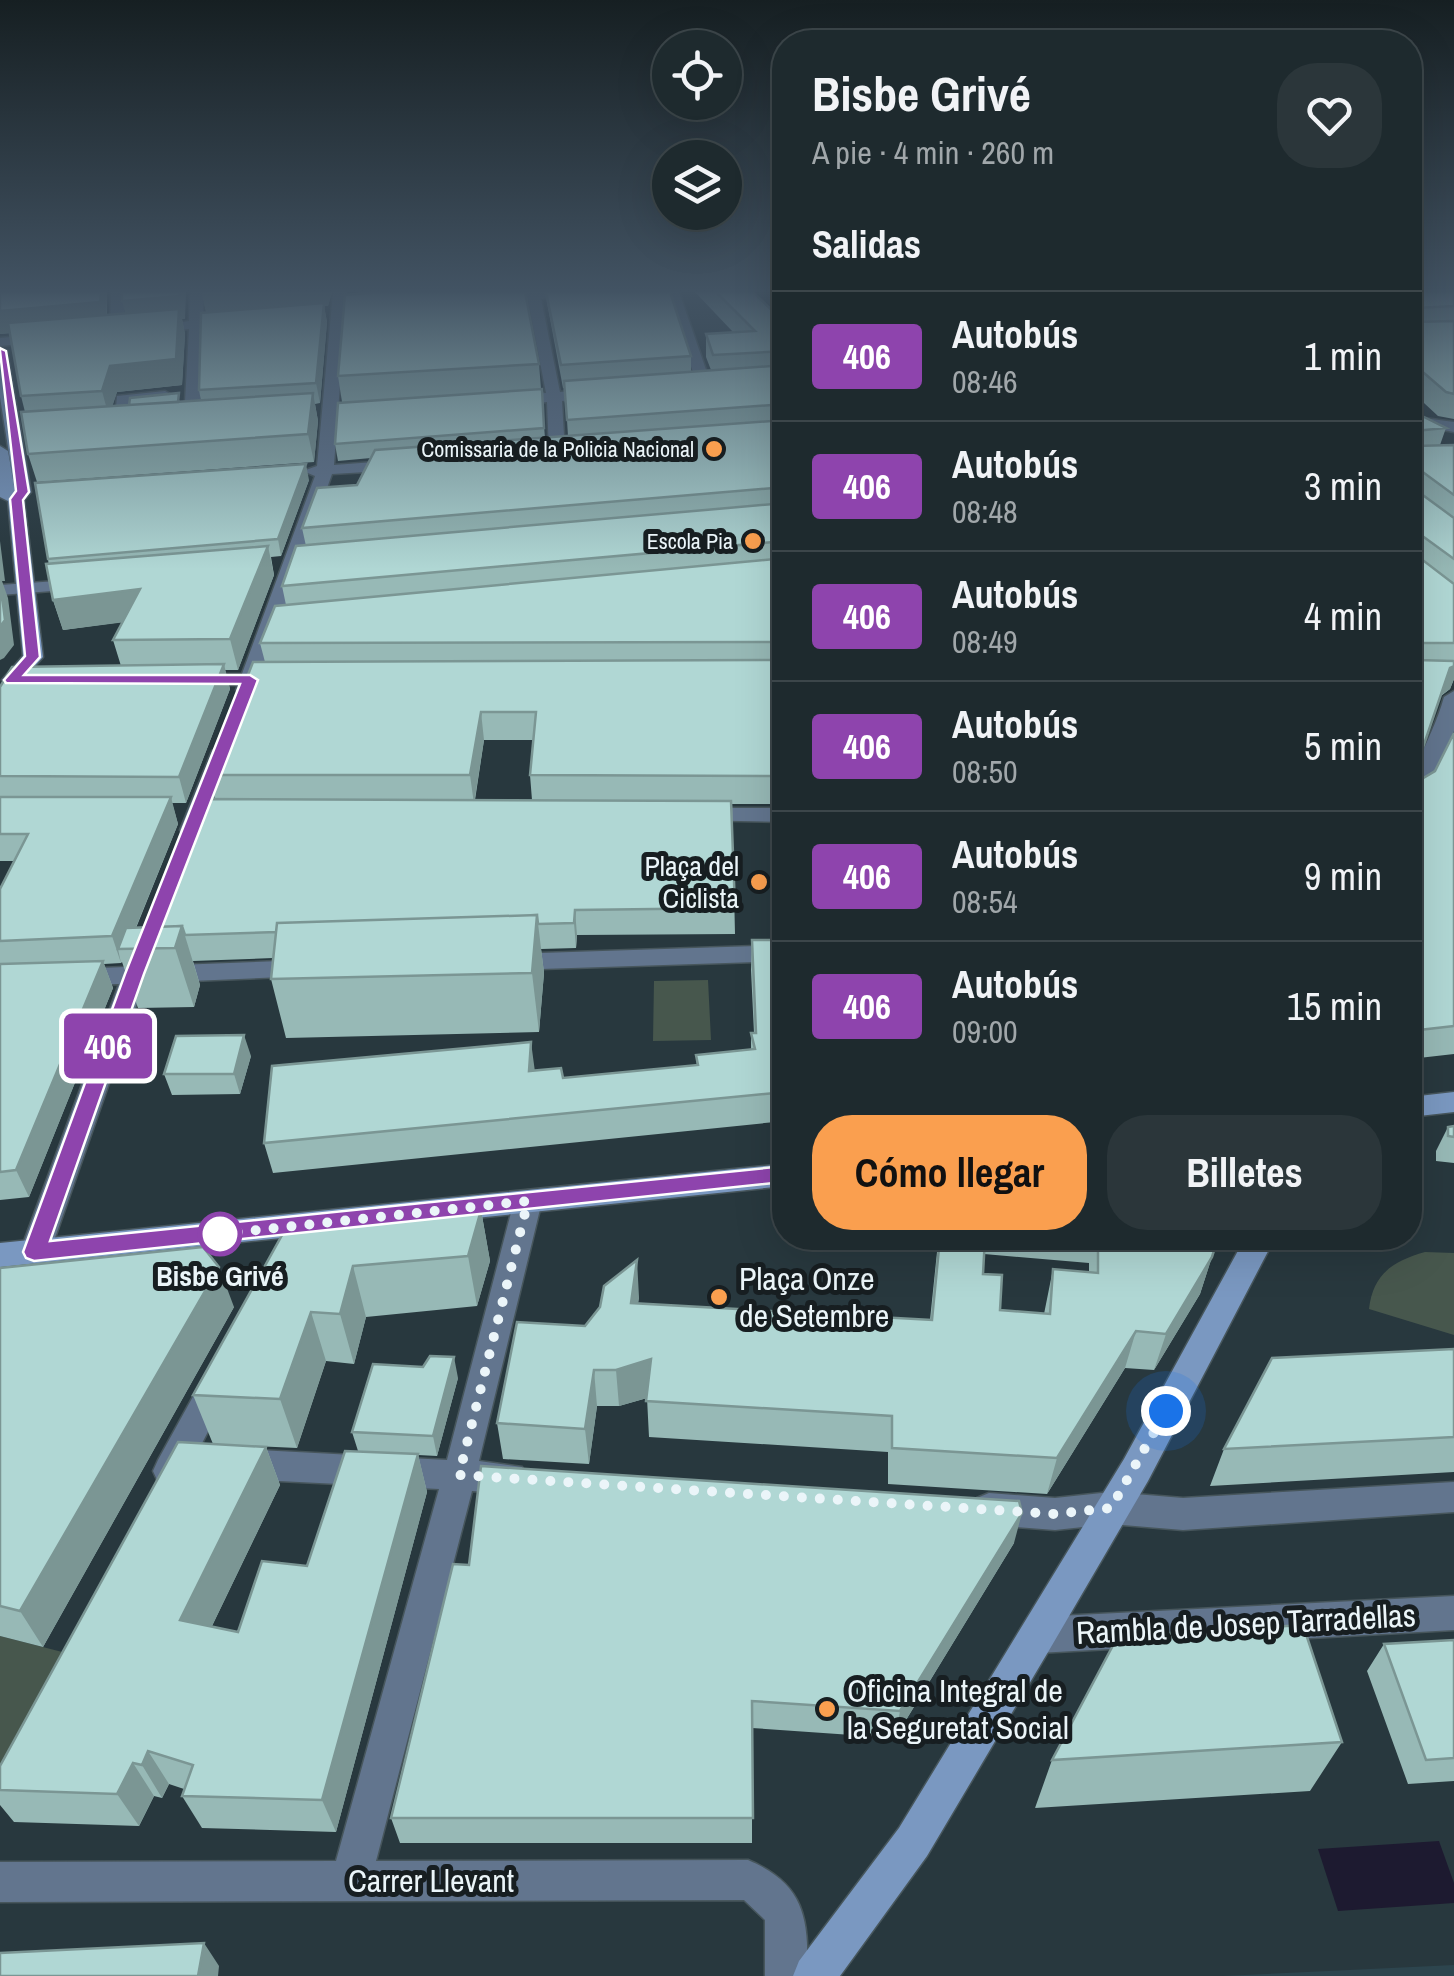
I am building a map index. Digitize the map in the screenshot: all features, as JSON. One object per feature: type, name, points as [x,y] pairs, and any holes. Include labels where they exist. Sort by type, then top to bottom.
[{"type":"street","points":[[0,698],[32,657],[28,590],[13,497],[15,432],[6,384]]},
{"type":"street","points":[[192,420],[194,384]]},
{"type":"street","points":[[183,849],[250,680],[280,623],[281,566],[325,470],[341,411],[338,384]]},
{"type":"street","points":[[552,384],[557,454]]},
{"type":"street","points":[[686,388],[713,387],[712,384]]},
{"type":"street","points":[[118,426],[122,399],[194,392]]},
{"type":"street","points":[[498,400],[610,393]]},
{"type":"street","points":[[312,413],[341,411]]},
{"type":"street","points":[[174,422],[212,419]]},
{"type":"street","points":[[1422,422],[1454,427]]},
{"type":"street","points":[[99,427],[137,424]]},
{"type":"street","points":[[0,451],[4,492],[13,497],[42,490]]},
{"type":"street","points":[[538,455],[576,452]]},
{"type":"street","points":[[288,473],[422,463]]},
{"type":"street","points":[[281,566],[310,564]]},
{"type":"street","points":[[0,590],[103,582]]},
{"type":"street","points":[[170,680],[310,680]]},
{"type":"street","points":[[1422,765],[1448,737],[1454,697]]},
{"type":"street","points":[[668,815],[772,815]]},
{"type":"street","points":[[34,1252],[148,938]]},
{"type":"street","points":[[484,963],[772,954]]},
{"type":"street","points":[[58,978],[328,968]]},
{"type":"street","points":[[1422,1106],[1454,1102]]},
{"type":"street","points":[[0,1256],[290,1241],[528,1201],[772,1176]]},
{"type":"street","points":[[351,1880],[528,1201]]},
{"type":"street","points":[[802,1963],[913,1842],[1136,1470],[1254,1250]]},
{"type":"street","points":[[158,1493],[231,1357]]},
{"type":"street","points":[[176,1460],[534,1479]]},
{"type":"street","points":[[964,1508],[1055,1514],[1111,1508],[1183,1514],[1454,1498]]},
{"type":"street","name":"Rambla de Josep Tarradellas","points":[[1038,1634],[1454,1614]]},
{"type":"street","name":"Carrer Llevant","points":[[0,1882],[748,1880],[766,1889],[778,1902],[802,1963]]},
{"type":"shaded area","points":[[1439,1841],[1454,1883],[1454,1903],[1338,1911],[1318,1849]]},
{"type":"shaded area","points":[[1454,1965],[1454,1976],[1222,1976]]},
{"type":"green space","points":[[708,980],[711,1040],[653,1041],[654,981]]},
{"type":"green space","points":[[1425,1252],[1454,1253],[1454,1335],[1369,1309],[1375,1287],[1386,1271]]},
{"type":"green space","points":[[0,1636],[70,1654],[0,1788]]},
{"type":"building","points":[[19,384],[104,384],[102,391],[21,396]]},
{"type":"building","points":[[199,384],[296,384],[199,390]]},
{"type":"building","points":[[564,384],[772,384],[772,405],[567,420]]},
{"type":"building","points":[[1437,384],[1454,384],[1454,394]]},
{"type":"building","points":[[542,389],[544,428],[335,444],[338,403]]},
{"type":"building","points":[[179,393],[178,402],[129,405],[130,398]]},
{"type":"building","points":[[313,393],[308,434],[28,454],[21,412]]},
{"type":"building","points":[[1422,416],[1446,428],[1422,430]]},
{"type":"building","points":[[772,421],[772,488],[302,528],[317,488],[357,485],[375,450]]},
{"type":"building","points":[[1454,445],[1454,495],[1422,471],[1422,446]]},
{"type":"building","points":[[306,464],[278,539],[48,559],[35,483]]},
{"type":"building","points":[[1422,494],[1454,518],[1454,559],[1422,536]]},
{"type":"building","points":[[772,504],[772,542],[282,586],[296,546]]},
{"type":"building","points":[[268,546],[230,639],[113,640],[140,589],[53,600],[46,564]]},
{"type":"building","points":[[772,559],[772,642],[260,643],[275,606]]},
{"type":"building","points":[[1422,560],[1454,584],[1454,643],[1422,643]]},
{"type":"building","points":[[0,580],[5,620],[0,627]]},
{"type":"building","points":[[772,660],[772,776],[530,775],[536,712],[481,712],[470,775],[209,775],[253,662]]},
{"type":"building","points":[[1422,660],[1454,661],[1422,750]]},
{"type":"building","points":[[224,664],[179,777],[0,776],[0,687],[12,667]]},
{"type":"building","points":[[1454,733],[1454,1026],[1422,1030],[1422,779],[1435,771]]},
{"type":"building","points":[[0,797],[171,797],[112,936],[0,941],[0,889],[28,834],[0,834]]},
{"type":"building","points":[[202,799],[731,801],[735,908],[575,910],[574,923],[538,924],[537,915],[277,923],[276,932],[185,935],[182,926],[150,927]]},
{"type":"building","points":[[537,915],[532,973],[271,979],[277,923]]},
{"type":"building","points":[[182,926],[175,948],[118,949],[126,928]]},
{"type":"building","points":[[752,940],[772,940],[772,1093],[264,1143],[272,1066],[531,1042],[529,1071],[561,1068],[563,1078],[698,1065],[696,1055],[755,1049],[751,1033],[756,1033]]},
{"type":"building","points":[[103,961],[16,1170],[0,1172],[0,964]]},
{"type":"building","points":[[244,1035],[234,1074],[164,1074],[176,1036]]},
{"type":"building","points":[[481,1210],[468,1256],[353,1266],[340,1314],[311,1312],[280,1399],[193,1395],[286,1228]]},
{"type":"building","points":[[203,1247],[219,1267],[20,1611],[0,1606],[0,1268]]},
{"type":"building","points":[[939,1250],[984,1250],[983,1274],[1002,1275],[1000,1310],[1050,1314],[1053,1269],[1098,1273],[1098,1250],[1214,1250],[1166,1334],[1136,1331],[1057,1458],[892,1448],[892,1416],[646,1401],[651,1359],[616,1370],[594,1370],[585,1429],[497,1423],[517,1322],[585,1326],[600,1307],[604,1286],[637,1260],[631,1303],[932,1320]]},
{"type":"building","points":[[1454,1349],[1454,1437],[1224,1449],[1272,1358]]},
{"type":"building","points":[[430,1356],[454,1357],[433,1436],[352,1432],[373,1364],[423,1367]]},
{"type":"building","points":[[178,1442],[266,1447],[180,1620],[238,1632],[262,1561],[307,1566],[345,1451],[418,1454],[322,1800],[182,1796],[193,1765],[148,1751],[142,1765],[133,1763],[117,1794],[0,1790],[0,1766]]},
{"type":"building","points":[[481,1466],[1019,1501],[1022,1513],[900,1711],[752,1701],[753,1818],[391,1818],[453,1564],[469,1565]]},
{"type":"building","points":[[1303,1625],[1342,1742],[1052,1760],[1118,1636]]},
{"type":"building","points":[[1454,1640],[1454,1758],[1426,1760],[1384,1644]]},
{"type":"building","points":[[204,1943],[198,1976],[0,1976],[0,1953]]},
{"type":"bus line","name":"406","points":[[7,384],[23,492],[16,499],[32,657],[12,680],[250,680],[134,974],[34,1252],[772,1176]]},
{"type":"place","name":"Comissaria de la Policia Nacional","points":[[714,449]]},
{"type":"place","name":"Escola Pia","points":[[753,541]]},
{"type":"place","name":"Plaça del Ciclista","points":[[759,882]]},
{"type":"place","name":"Bisbe Grivé","points":[[220,1234]]},
{"type":"place","name":"Plaça Onze de Setembre","points":[[719,1297]]},
{"type":"place","name":"Oficina Integral de la Seguretat Social","points":[[827,1709]]},
{"type":"route","points":[[220,1234],[211,1235],[528,1201],[459,1475],[1055,1514],[1111,1508],[1136,1470],[1166,1411]]}]
